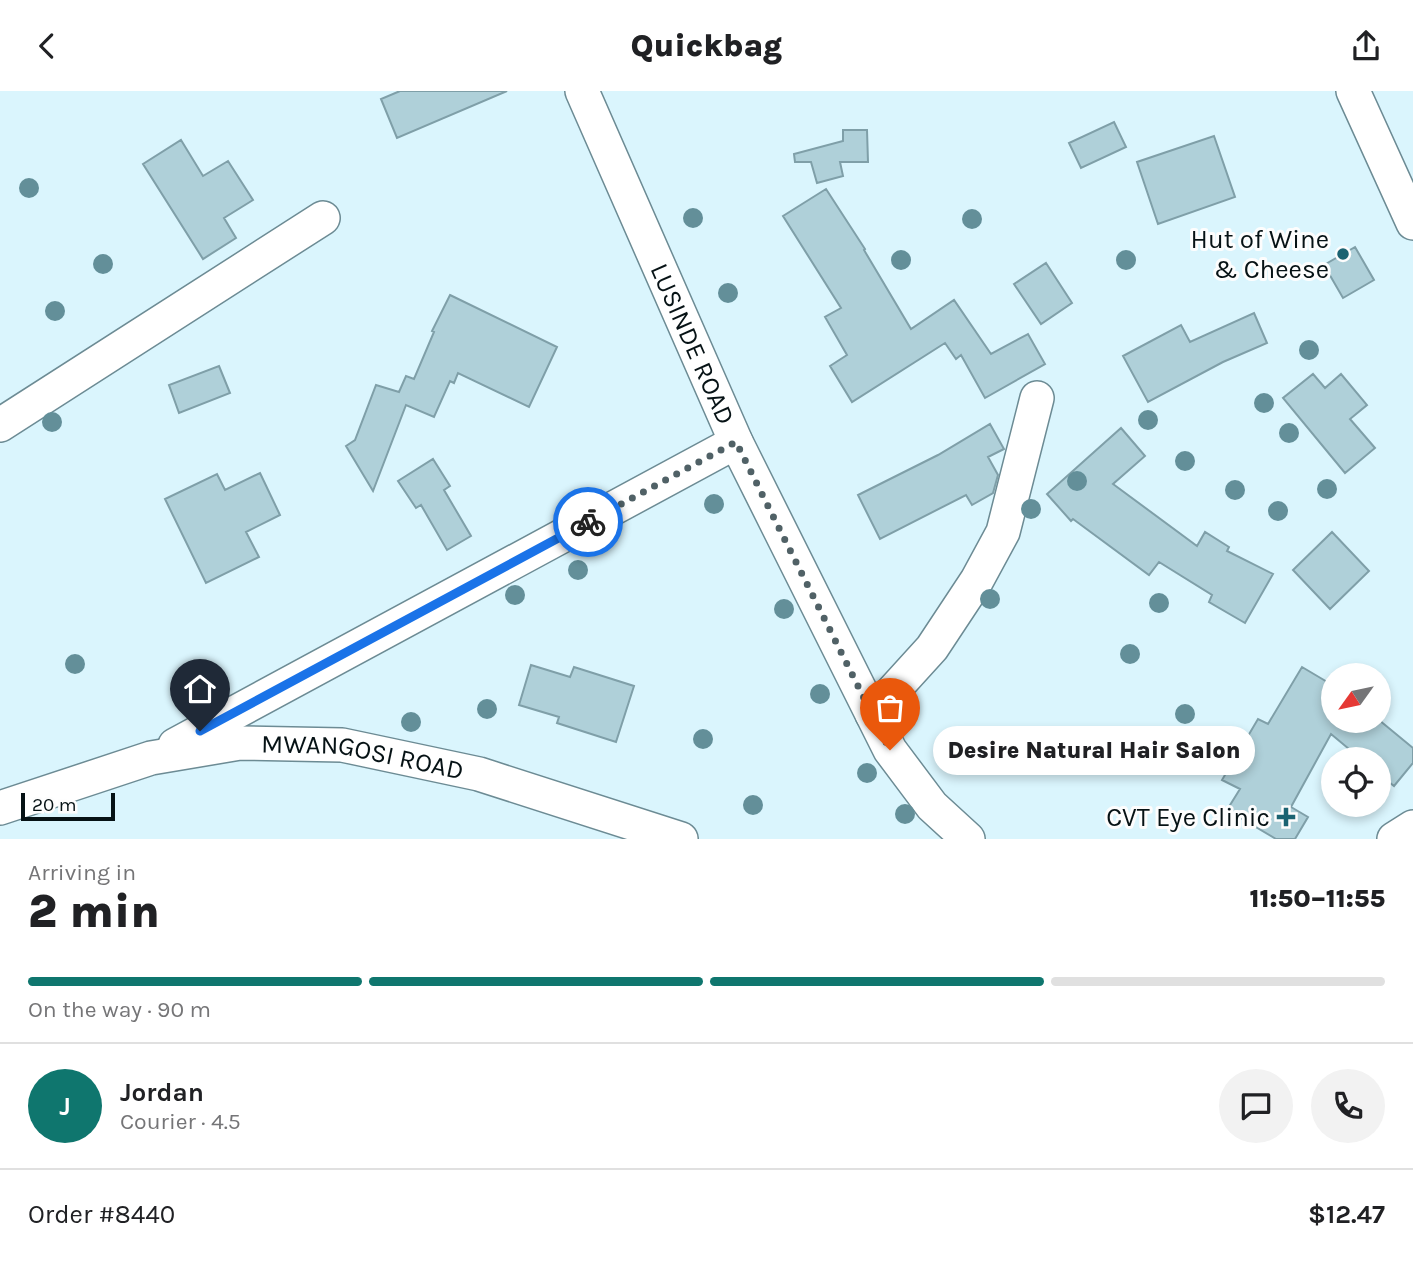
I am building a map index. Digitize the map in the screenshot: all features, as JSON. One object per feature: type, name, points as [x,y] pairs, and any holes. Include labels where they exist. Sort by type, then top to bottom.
[{"type":"street","name":"LUSINDE ROAD","points":[[582,91],[736,442],[890,750],[932,806],[968,839]]},
{"type":"street","points":[[1353,91],[1413,223]]},
{"type":"street","points":[[0,425],[323,218]]},
{"type":"street","points":[[872,714],[932,648],[977,580],[1003,532],[1037,398]]},
{"type":"street","points":[[151,758],[736,442]]},
{"type":"street","name":"MWANGOSI ROAD","points":[[0,808],[151,758],[240,743],[342,745],[479,773],[681,839]]},
{"type":"street","points":[[1394,839],[1413,827]]},
{"type":"building","points":[[400,91],[507,91],[397,138],[381,99]]},
{"type":"building","points":[[1114,122],[1126,147],[1081,168],[1069,143]]},
{"type":"building","points":[[843,130],[867,130],[868,162],[840,162],[843,176],[817,183],[811,162],[795,162],[794,154],[843,141]]},
{"type":"building","points":[[1214,136],[1235,197],[1158,224],[1137,162]]},
{"type":"building","points":[[181,140],[203,176],[228,161],[253,200],[224,218],[236,238],[203,259],[143,164]]},
{"type":"building","points":[[826,189],[865,249],[911,329],[954,300],[991,354],[1028,334],[1045,364],[985,398],[961,355],[956,359],[945,343],[852,402],[830,366],[847,355],[825,317],[841,308],[783,216]]},
{"type":"building","points":[[1355,247],[1374,280],[1343,298],[1324,265]]},
{"type":"building","points":[[1046,263],[1072,303],[1041,324],[1014,284]]},
{"type":"building","points":[[450,295],[557,347],[529,407],[458,373],[454,383],[450,381],[434,417],[406,405],[373,491],[346,446],[355,440],[376,385],[399,392],[406,376],[414,379],[434,332],[432,331]]},
{"type":"building","points":[[1254,313],[1267,343],[1223,362],[1148,402],[1123,356],[1181,325],[1190,342]]},
{"type":"building","points":[[219,366],[230,393],[179,413],[169,385]]},
{"type":"building","points":[[1313,374],[1325,388],[1341,374],[1367,405],[1350,419],[1375,448],[1345,473],[1283,398]]},
{"type":"building","points":[[990,424],[1004,449],[988,457],[998,475],[993,493],[972,505],[966,495],[880,539],[858,495],[938,455]]},
{"type":"building","points":[[1121,428],[1145,456],[1113,484],[1197,546],[1205,532],[1229,547],[1227,551],[1273,574],[1245,623],[1209,602],[1212,595],[1159,562],[1149,575],[1073,519],[1071,521],[1047,494]]},
{"type":"building","points":[[433,459],[450,486],[444,490],[471,536],[447,550],[421,505],[416,508],[398,481]]},
{"type":"building","points":[[260,473],[280,515],[246,532],[259,557],[206,583],[165,499],[217,474],[225,490]]},
{"type":"building","points":[[1332,532],[1369,571],[1330,609],[1293,570]]},
{"type":"building","points":[[531,665],[570,677],[574,667],[634,686],[616,742],[557,723],[559,717],[519,705]]},
{"type":"building","points":[[1302,667],[1321,678],[1321,733],[1391,733],[1391,730],[1413,748],[1413,763],[1394,786],[1391,784],[1391,747],[1347,747],[1331,734],[1324,747],[1321,747],[1321,752],[1291,807],[1308,817],[1295,839],[1276,839],[1227,810],[1240,789],[1222,780],[1258,719],[1268,724]]},
{"type":"way so far","points":[[588,522],[736,442],[890,750]]},
{"type":"place","name":"Hut of Wine & Cheese","points":[[1343,254]]},
{"type":"place","name":"Desire Natural Hair Salon","points":[[890,750]]},
{"type":"place","name":"CVT Eye Clinic","points":[[1286,817]]},
{"type":"route","points":[[200,731],[588,522]]}]
